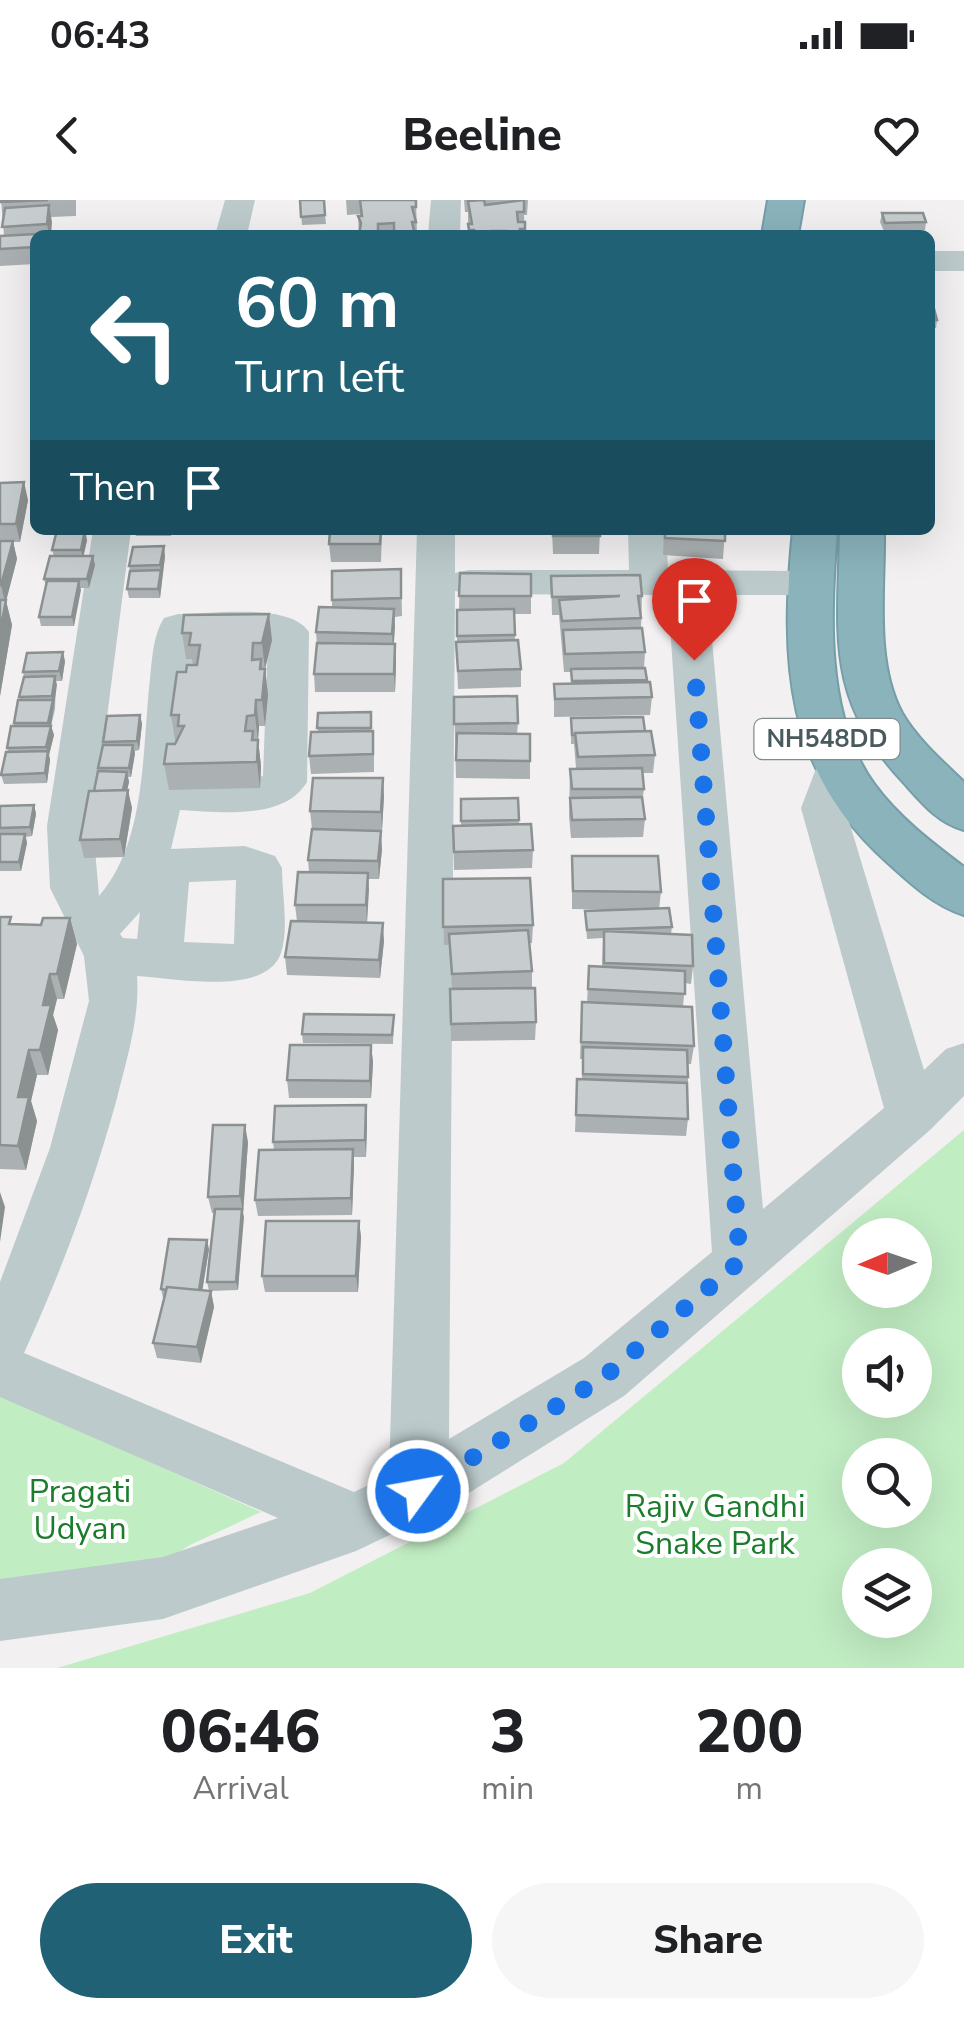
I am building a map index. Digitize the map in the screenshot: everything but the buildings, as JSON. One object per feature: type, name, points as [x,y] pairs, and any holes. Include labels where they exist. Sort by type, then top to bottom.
[{"type":"highway","points":[[781,230],[786,200]]},
{"type":"highway","points":[[810,200],[813,230]]},
{"type":"highway","name":"NH548DD","points":[[815,535],[810,583],[813,671],[824,732],[837,764],[854,794],[918,860],[964,895]]},
{"type":"highway","name":"NH548DD","points":[[862,535],[865,667],[879,718],[921,770],[964,812]]},
{"type":"street","points":[[232,230],[240,200]]},
{"type":"street","points":[[444,230],[446,200]]},
{"type":"street","points":[[935,261],[964,261]]},
{"type":"street","points":[[0,1344],[32,1278],[75,1157],[108,1034],[113,977],[101,943],[78,906],[70,872],[70,826],[111,535]]},
{"type":"street","points":[[418,1491],[436,535]]},
{"type":"street","points":[[649,535],[668,583],[740,1261]]},
{"type":"street","points":[[436,582],[810,583]]},
{"type":"street","points":[[158,794],[262,794],[279,789],[284,782],[289,632],[275,626],[178,627],[158,794],[155,867],[159,959]]},
{"type":"street","points":[[837,764],[824,808],[912,1115]]},
{"type":"street","points":[[245,863],[259,868],[258,951],[244,963],[159,959],[101,943],[125,899],[155,867],[245,863]]},
{"type":"street","points":[[0,1610],[163,1588],[356,1522],[418,1491],[604,1377],[912,1115],[964,1064]]},
{"type":"street","points":[[0,1370],[356,1522]]},
{"type":"green space","name":"Rajiv Gandhi Snake Park","points":[[964,1130],[964,1668],[57,1668],[310,1593],[564,1463],[842,1232],[842,1308],[932,1308],[932,1218],[858,1218]]},
{"type":"green space","name":"Pragati Udyan","points":[[0,1381],[141,1458],[261,1512],[190,1545],[160,1565],[0,1600]]},
{"type":"route","points":[[418,1491],[604,1377],[740,1261],[694,660]]}]
